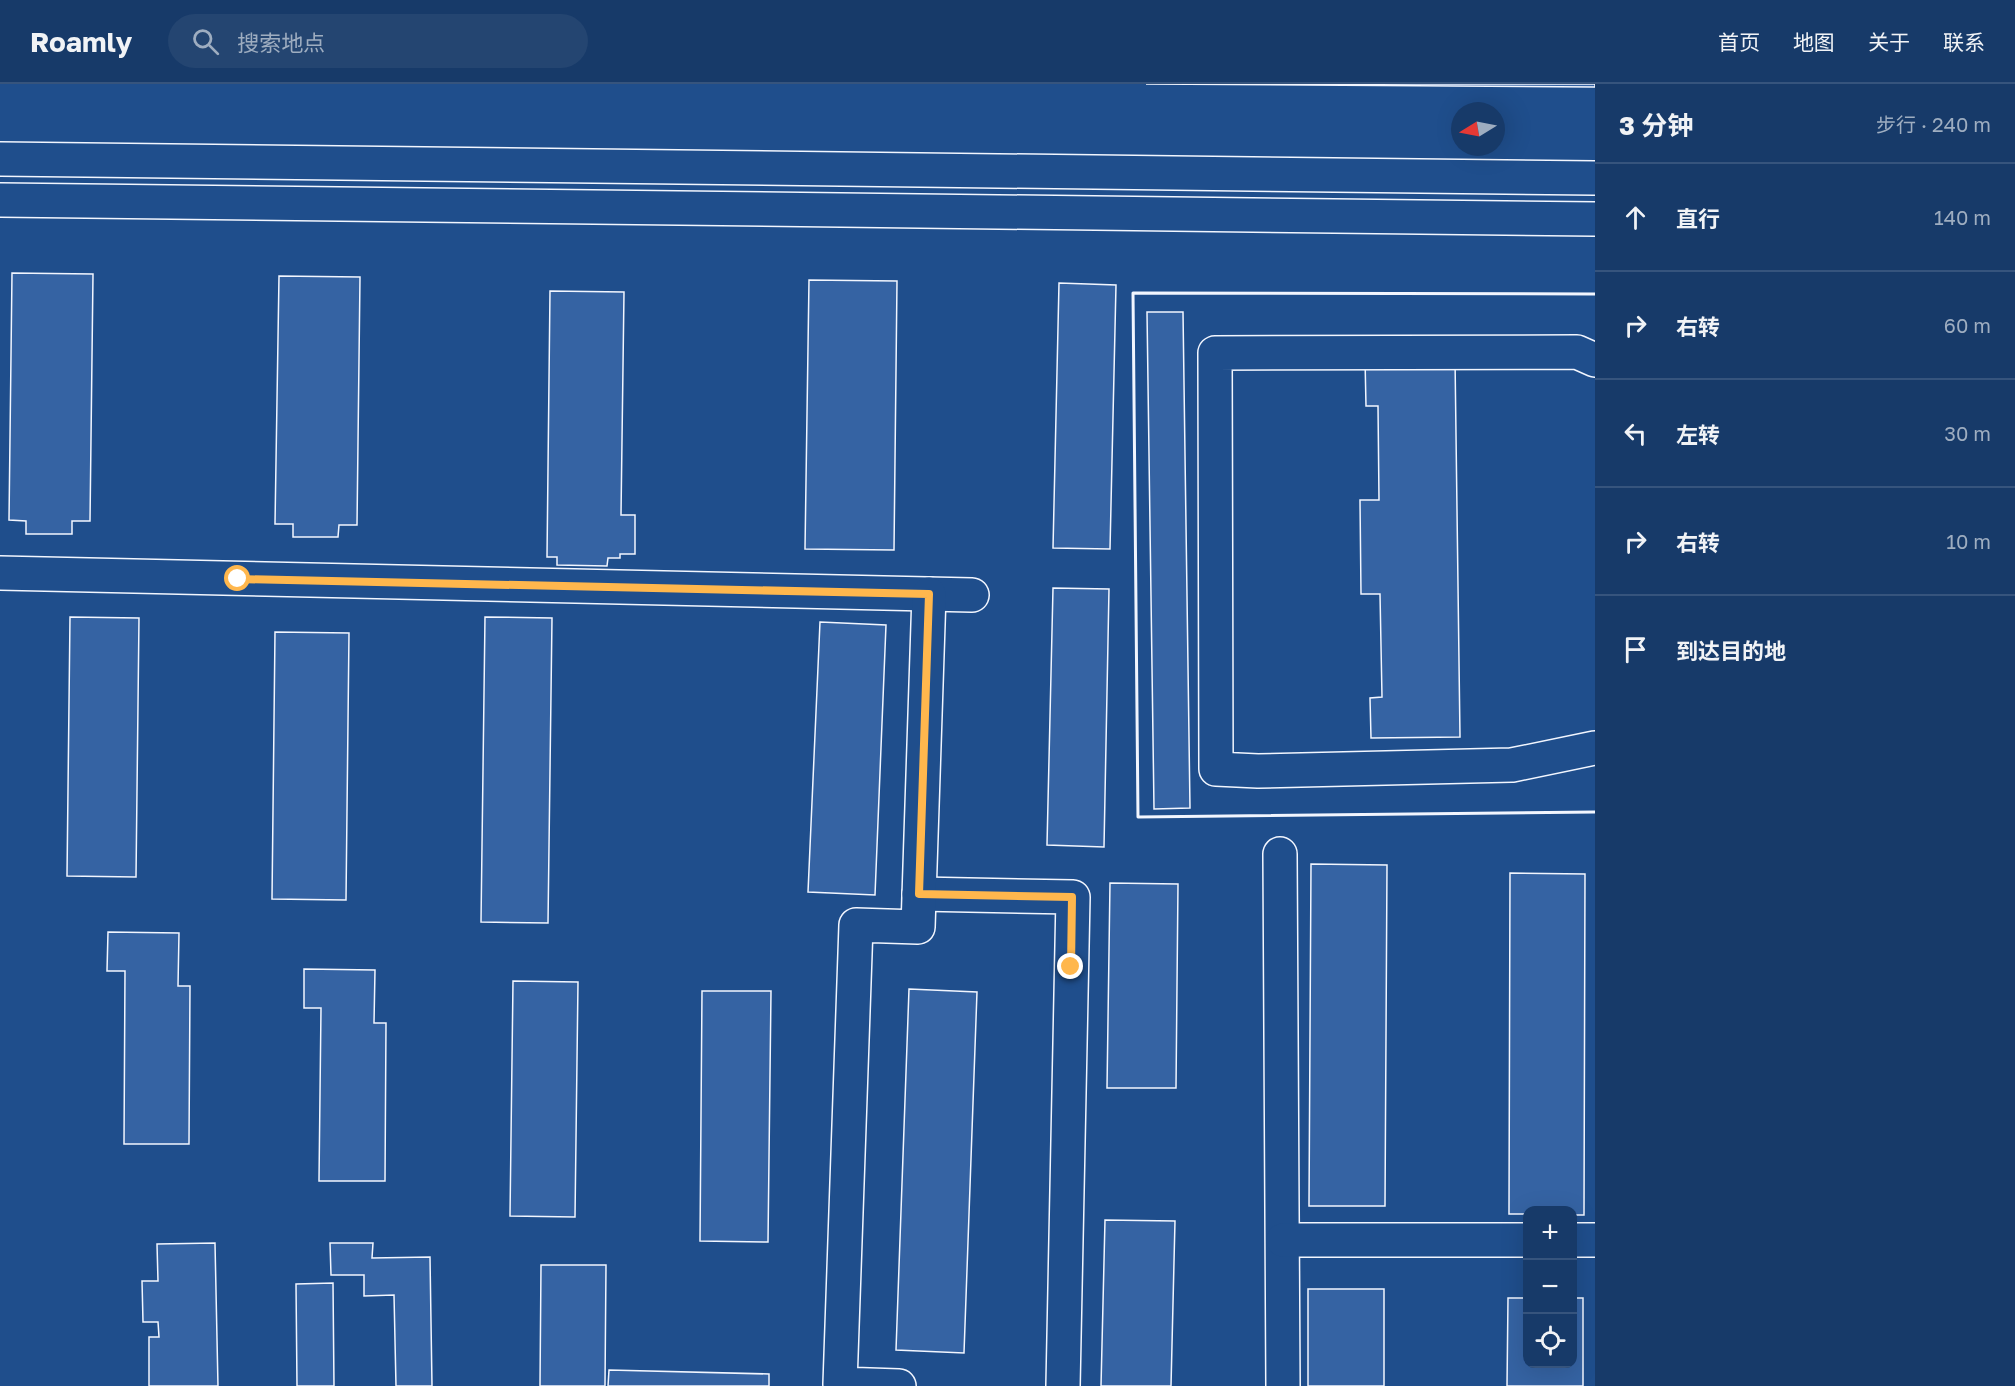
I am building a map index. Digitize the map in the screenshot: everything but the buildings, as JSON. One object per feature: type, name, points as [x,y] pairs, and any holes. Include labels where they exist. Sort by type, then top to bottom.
[{"type":"street","points":[[0,159],[1595,178]]},
{"type":"street","points":[[0,200],[1595,219]]},
{"type":"street","points":[[1595,360],[1577,352],[1215,353],[1216,769],[1258,771],[1512,765],[1595,748]]},
{"type":"street","points":[[0,573],[972,595]]},
{"type":"street","points":[[899,1386],[837,1385],[856,925],[918,927],[929,594]]},
{"type":"street","points":[[1280,854],[1283,1386]]},
{"type":"street","points":[[919,894],[1072,897],[1063,1386]]},
{"type":"street","points":[[1283,1239],[1523,1240]]},
{"type":"street","points":[[1577,1240],[1595,1240]]},
{"type":"wall","points":[[1595,294],[1133,293],[1138,817],[1595,812]]},
{"type":"route","points":[[238,579],[929,594],[919,894],[1072,897],[1071,967]]}]
